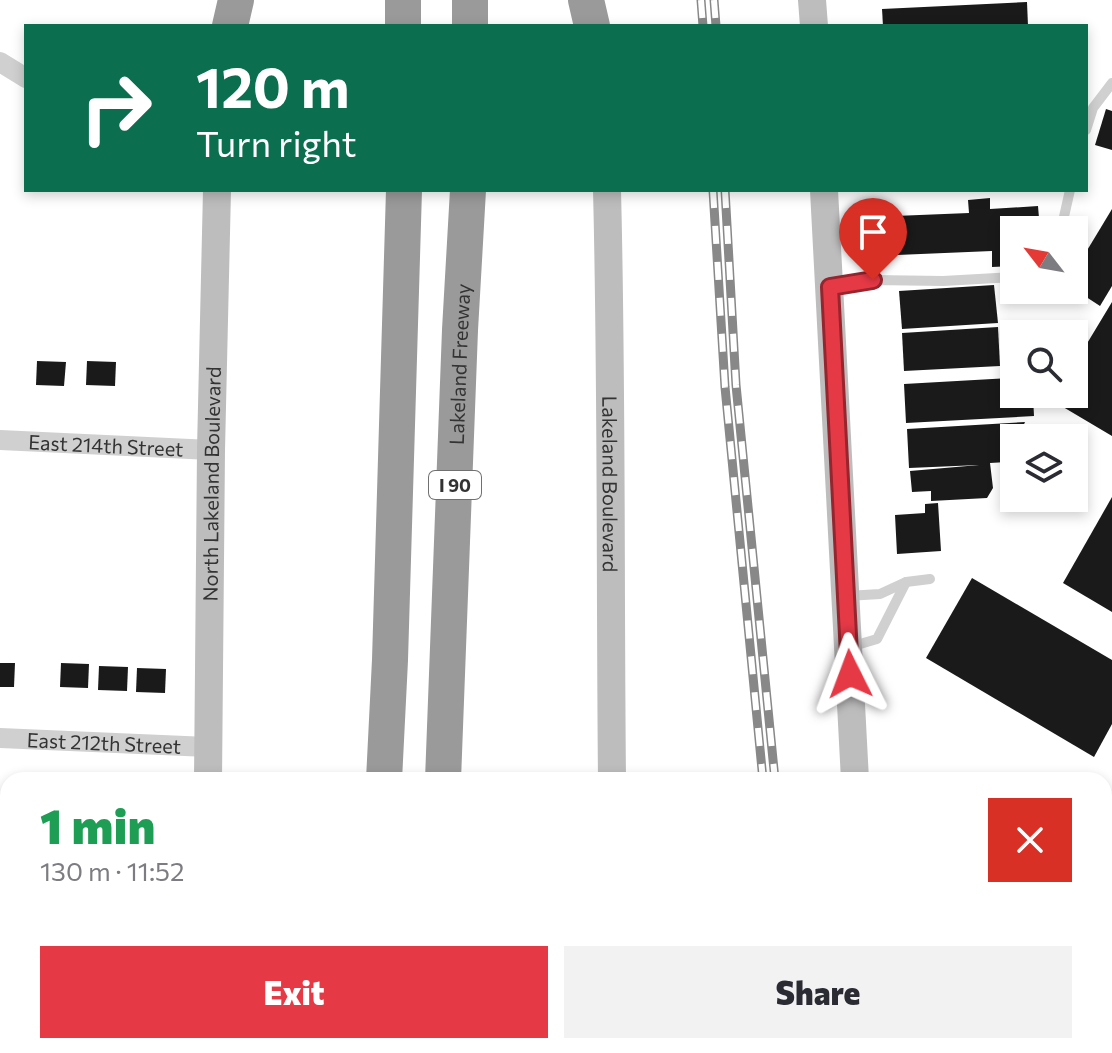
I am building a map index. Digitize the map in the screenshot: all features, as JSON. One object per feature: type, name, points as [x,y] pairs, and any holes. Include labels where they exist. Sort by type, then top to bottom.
[{"type":"highway","points":[[230,24],[236,0]]},
{"type":"highway","points":[[403,0],[403,24]]},
{"type":"highway","points":[[470,0],[470,24]]},
{"type":"highway","points":[[586,0],[592,24]]},
{"type":"highway","points":[[384,772],[404,192]]},
{"type":"highway","name":"Lakeland Freeway","points":[[443,772],[468,192]]},
{"type":"street","points":[[219,0],[219,24]]},
{"type":"street","points":[[602,0],[603,24]]},
{"type":"street","points":[[812,0],[814,24]]},
{"type":"street","points":[[0,62],[24,77]]},
{"type":"street","name":"North Lakeland Boulevard","points":[[208,772],[217,192]]},
{"type":"street","name":"Lakeland Boulevard","points":[[607,192],[611,318],[612,772]]},
{"type":"street","points":[[824,192],[855,772]]},
{"type":"street","name":"East 214th Street","points":[[0,440],[211,450]]},
{"type":"street","name":"East 212th Street","points":[[0,738],[208,747]]},
{"type":"lane","points":[[1088,124],[1093,108],[1112,83]]},
{"type":"lane","points":[[1064,216],[1070,192]]},
{"type":"lane","points":[[830,287],[873,280],[1000,278]]},
{"type":"lane","points":[[846,596],[880,594],[906,582],[930,579]]},
{"type":"lane","points":[[848,648],[877,639],[906,582]]},
{"type":"building","points":[[1027,2],[1028,24],[883,24],[882,9]]},
{"type":"building","points":[[1106,109],[1112,111],[1112,150],[1095,145]]},
{"type":"building","points":[[990,198],[990,209],[1038,206],[1039,216],[1000,216],[1000,267],[992,267],[992,251],[897,255],[895,216],[969,213],[968,200]]},
{"type":"building","points":[[1112,209],[1112,286],[1100,306],[1088,298],[1088,249]]},
{"type":"building","points":[[994,285],[998,323],[902,329],[899,291]]},
{"type":"building","points":[[1112,302],[1112,436],[1065,408],[1088,408],[1088,342]]},
{"type":"building","points":[[998,327],[1000,366],[904,371],[902,333]]},
{"type":"building","points":[[37,361],[66,362],[64,386],[36,385]]},
{"type":"building","points":[[87,361],[116,362],[115,386],[86,385]]},
{"type":"building","points":[[1000,379],[1000,408],[1034,408],[1034,416],[906,423],[904,384]]},
{"type":"building","points":[[1025,422],[1000,424],[1000,462],[990,463],[993,488],[987,498],[931,501],[931,491],[912,492],[910,471],[979,465],[909,468],[907,429]]},
{"type":"building","points":[[1112,497],[1112,612],[1063,583]]},
{"type":"building","points":[[938,503],[941,551],[897,554],[895,515],[925,513],[925,504]]},
{"type":"building","points":[[972,578],[1112,660],[1112,724],[1094,757],[926,658]]},
{"type":"building","points":[[0,663],[15,663],[14,687],[0,687]]},
{"type":"building","points":[[61,663],[89,664],[88,688],[60,687]]},
{"type":"building","points":[[99,666],[128,667],[127,691],[98,690]]},
{"type":"building","points":[[137,668],[166,669],[165,693],[136,692]]},
{"type":"railway","points":[[701,0],[703,24]]},
{"type":"railway","points":[[714,0],[716,24]]},
{"type":"railway","points":[[713,192],[725,387],[762,772]]},
{"type":"railway","points":[[725,192],[736,385],[774,772]]},
{"type":"route","points":[[850,674],[830,287],[873,280]]}]
